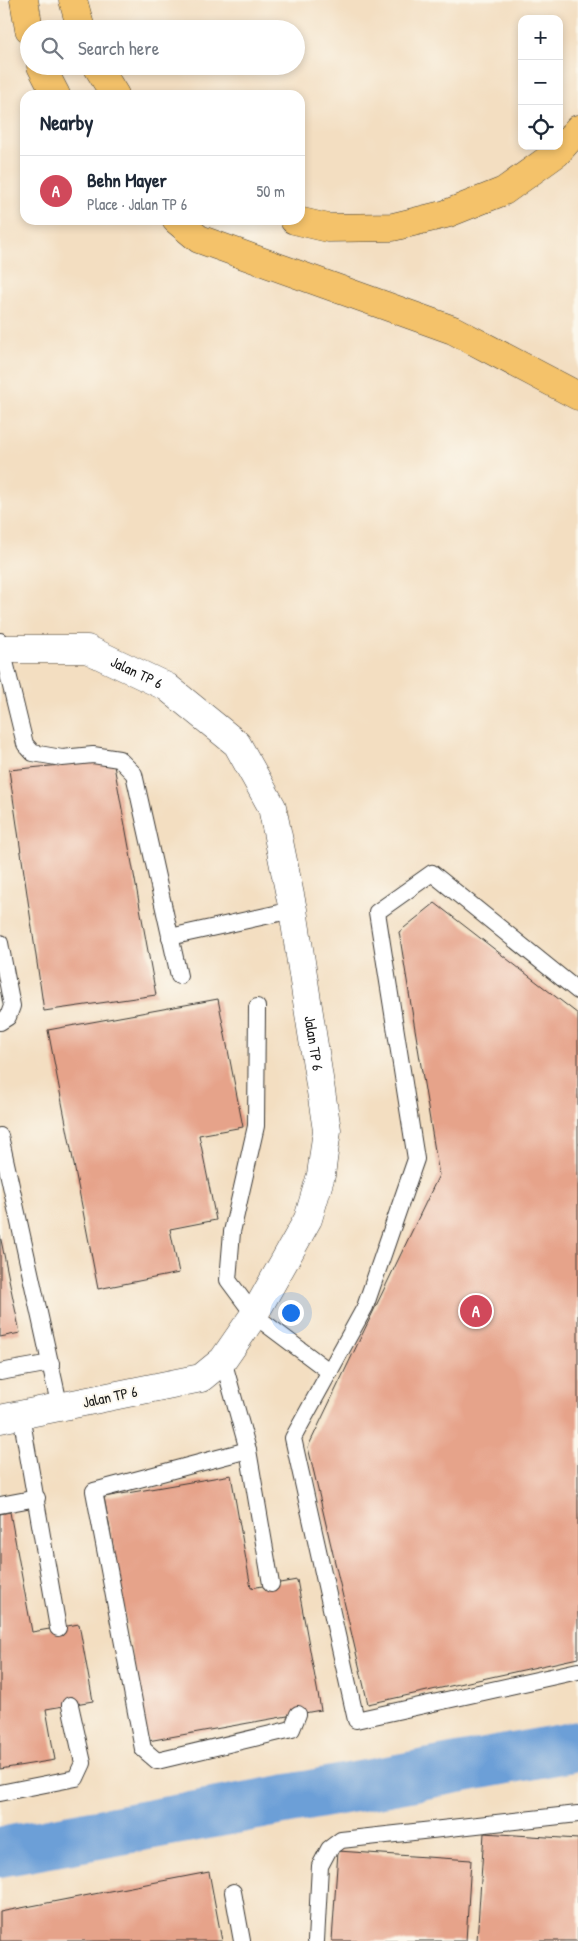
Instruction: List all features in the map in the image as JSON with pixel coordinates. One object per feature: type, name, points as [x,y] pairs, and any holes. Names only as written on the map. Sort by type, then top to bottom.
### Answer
[{"type":"highway","points":[[24,0],[27,20]]},
{"type":"highway","points":[[73,0],[79,20]]},
{"type":"highway","points":[[46,75],[53,90]]},
{"type":"highway","points":[[104,75],[113,90]]},
{"type":"highway","points":[[305,223],[328,228],[393,227],[446,214],[504,191],[557,153],[578,129]]},
{"type":"highway","points":[[182,225],[199,239],[453,330],[578,396]]},
{"type":"street","name":"Jalan TP 6","points":[[1,646],[87,649],[167,687],[237,744],[272,807],[293,910],[327,1130],[321,1175],[308,1219],[254,1315],[223,1360],[201,1378],[10,1417]]},
{"type":"lane","points":[[1,646],[25,744],[33,753],[62,758],[93,755],[119,759],[134,774],[179,976]]},
{"type":"lane","points":[[578,991],[432,873],[378,912],[416,1159],[365,1306],[293,1438],[356,1720],[578,1671]]},
{"type":"lane","points":[[170,937],[293,910]]},
{"type":"lane","points":[[0,943],[12,1006],[8,1017],[0,1022]]},
{"type":"lane","points":[[256,1007],[256,1126],[232,1232],[228,1280],[254,1315],[330,1372]]},
{"type":"lane","points":[[0,1136],[60,1408]]},
{"type":"lane","points":[[223,1360],[248,1450],[271,1584]]},
{"type":"lane","points":[[0,1372],[51,1363]]},
{"type":"lane","points":[[10,1417],[37,1498],[58,1628]]},
{"type":"lane","points":[[248,1450],[94,1491],[143,1749],[157,1761],[292,1729],[298,1714]]},
{"type":"lane","points":[[0,1505],[37,1498]]},
{"type":"lane","points":[[0,1793],[76,1778],[83,1763],[70,1705]]},
{"type":"lane","points":[[316,1941],[320,1866],[328,1849],[341,1840],[578,1814]]},
{"type":"lane","points":[[233,1892],[242,1941]]},
{"type":"building","points":[[113,760],[156,995],[44,1011],[9,770]]},
{"type":"building","points":[[435,903],[578,1014],[578,1658],[368,1704],[308,1447],[439,1175],[399,932]]},
{"type":"building","points":[[218,999],[243,1127],[199,1135],[216,1220],[170,1229],[179,1273],[98,1289],[48,1030]]},
{"type":"building","points":[[0,1235],[20,1333],[0,1337]]},
{"type":"building","points":[[231,1475],[251,1588],[297,1580],[321,1710],[148,1741],[104,1497]]},
{"type":"building","points":[[10,1512],[32,1632],[79,1624],[93,1701],[46,1709],[55,1760],[0,1769],[0,1514]]},
{"type":"building","points":[[484,1833],[578,1839],[578,1941],[477,1941]]},
{"type":"building","points":[[338,1851],[471,1860],[466,1941],[332,1941]]},
{"type":"building","points":[[209,1872],[222,1941],[0,1941],[0,1912]]},
{"type":"waterway","points":[[0,1852],[578,1746]]},
{"type":"place","name":"Behn Mayer","points":[[476,1311]]}]
